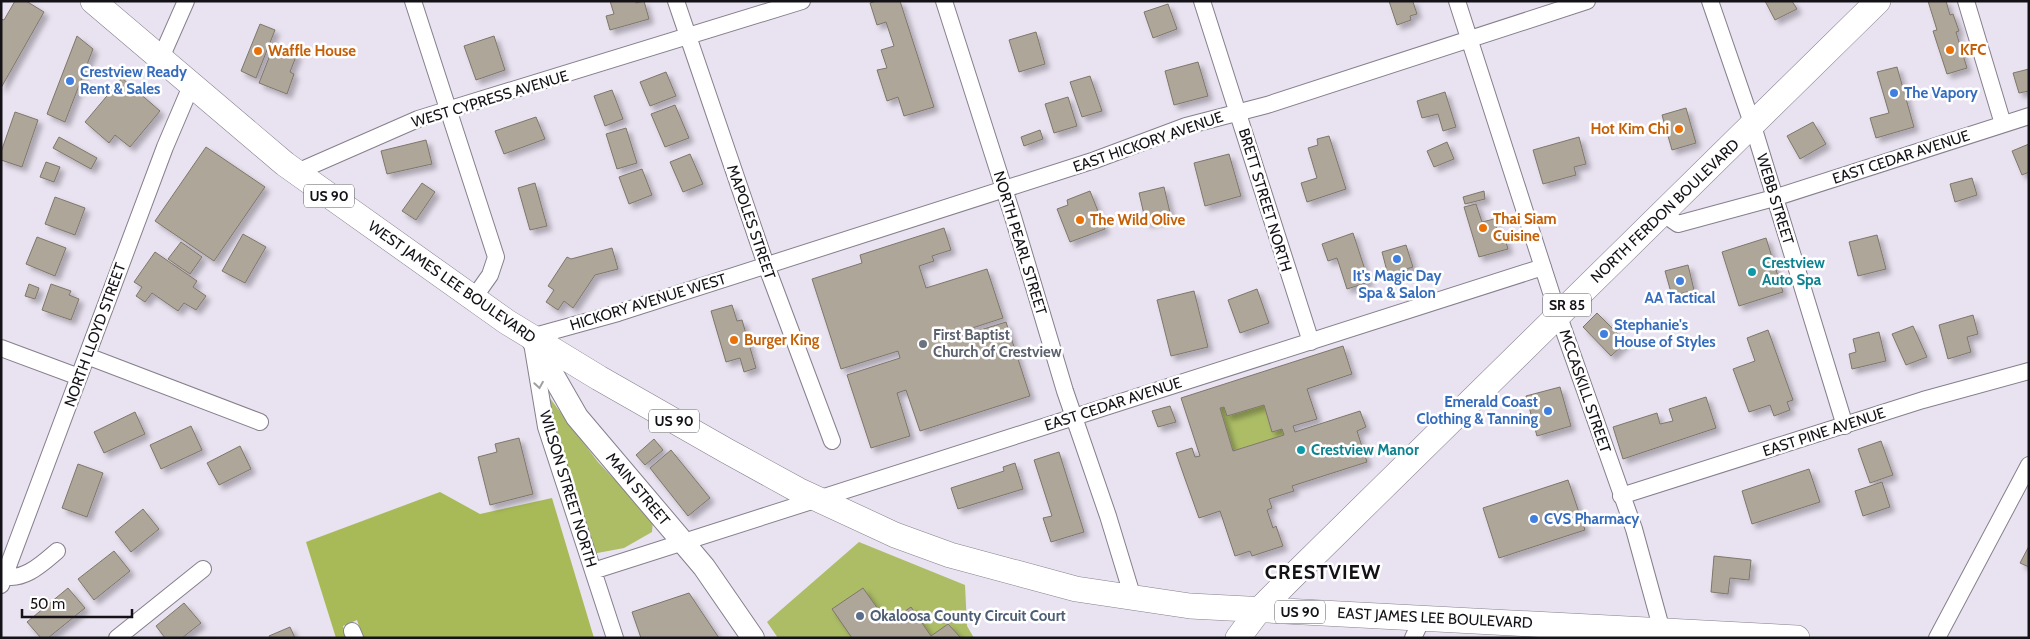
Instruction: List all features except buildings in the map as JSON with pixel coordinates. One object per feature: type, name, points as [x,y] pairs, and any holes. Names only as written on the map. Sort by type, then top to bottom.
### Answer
[{"type":"main road","name":"WEST JAMES LEE BOULEVARD","points":[[93,1],[190,86],[297,172],[473,299],[530,337],[727,451],[819,500]]},
{"type":"main road","name":"NORTH FERDON BOULEVARD","points":[[1259,610],[1878,1]]},
{"type":"main road","name":"EAST JAMES LEE BOULEVARD","points":[[819,500],[896,535],[950,555],[1076,589],[1133,598],[1190,606],[1259,610],[1418,628],[1797,638]]},
{"type":"main road","name":"SR 85","points":[[1238,638],[1259,610]]},
{"type":"street","points":[[160,60],[186,1]]},
{"type":"street","points":[[413,1],[496,257],[490,275],[473,299]]},
{"type":"street","name":"MAPOLES STREET","points":[[676,1],[766,265],[832,441]]},
{"type":"street","name":"WEST CYPRESS AVENUE","points":[[297,172],[418,119],[688,38],[802,1]]},
{"type":"street","name":"NORTH PEARL STREET","points":[[944,1],[1073,417],[1108,516],[1133,598]]},
{"type":"street","name":"BRETT STREET NORTH","points":[[1202,1],[1311,342]]},
{"type":"street","name":"MCCASKILL STREET","points":[[1457,1],[1558,314],[1634,529],[1663,634]]},
{"type":"street","name":"EAST HICKORY AVENUE","points":[[766,265],[1095,160],[1186,126],[1237,111],[1267,105],[1587,1]]},
{"type":"street","name":"WEBB STREET","points":[[1710,1],[1753,126],[1845,426]]},
{"type":"street","points":[[1966,1],[2003,124]]},
{"type":"street","name":"NORTH LLOYD STREET","points":[[2,579],[75,375],[87,356],[165,147],[190,86]]},
{"type":"street","name":"EAST CEDAR AVENUE","points":[[1662,213],[1678,224],[1774,198],[2029,116]]},
{"type":"street","name":"HICKORY AVENUE WEST","points":[[530,337],[618,312],[766,265]]},
{"type":"street","name":"EAST CEDAR AVENUE","points":[[593,571],[1543,267]]},
{"type":"street","name":"MAIN STREET","points":[[530,337],[577,417],[704,567],[753,638]]},
{"type":"street","name":"WILSON STREET NORTH","points":[[530,337],[546,427],[615,638]]},
{"type":"street","points":[[1,348],[75,375]]},
{"type":"street","points":[[87,356],[260,422]]},
{"type":"street","name":"EAST PINE AVENUE","points":[[1621,496],[1923,400],[2029,371]]},
{"type":"street","points":[[1937,638],[2029,465]]},
{"type":"street","points":[[2,579],[23,575],[57,551]]},
{"type":"street","points":[[117,638],[203,569]]},
{"type":"green space","points":[[549,397],[598,462],[653,520],[652,532],[624,548],[592,554],[556,459]]},
{"type":"green space","points":[[1264,405],[1272,432],[1282,429],[1284,435],[1233,451],[1220,408],[1224,407],[1228,416]]},
{"type":"green space","points":[[440,492],[480,514],[552,498],[594,638],[363,638],[357,620],[343,626],[346,638],[336,638],[306,542]]},
{"type":"green space","points":[[859,542],[965,585],[967,626],[974,638],[778,638],[767,622]]},
{"type":"place","name":"KFC","points":[[1950,50]]},
{"type":"place","name":"Waffle House","points":[[258,51]]},
{"type":"place","name":"Crestview Ready Rent & Sales","points":[[70,81]]},
{"type":"place","name":"The Vapory","points":[[1894,93]]},
{"type":"place","name":"Hot Kim Chi","points":[[1679,129]]},
{"type":"place","name":"The Wild Olive","points":[[1080,220]]},
{"type":"place","name":"Thai Siam Cuisine","points":[[1483,228]]},
{"type":"place","name":"It's Magic Day Spa & Salon","points":[[1397,259]]},
{"type":"place","name":"Crestview Auto Spa","points":[[1752,272]]},
{"type":"place","name":"AA Tactical","points":[[1680,281]]},
{"type":"place","name":"Stephanie's House of Styles","points":[[1604,334]]},
{"type":"place","name":"Burger King","points":[[734,340]]},
{"type":"place","name":"First Baptist Church of Crestview","points":[[923,344]]},
{"type":"place","name":"Emerald Coast Clothing & Tanning","points":[[1548,411]]},
{"type":"place","name":"Crestview Manor","points":[[1301,450]]},
{"type":"place","name":"CVS Pharmacy","points":[[1534,519]]},
{"type":"place","name":"Okaloosa County Circuit Court","points":[[860,616]]},
{"type":"district","name":"CRESTVIEW","points":[[1323,572]]}]
